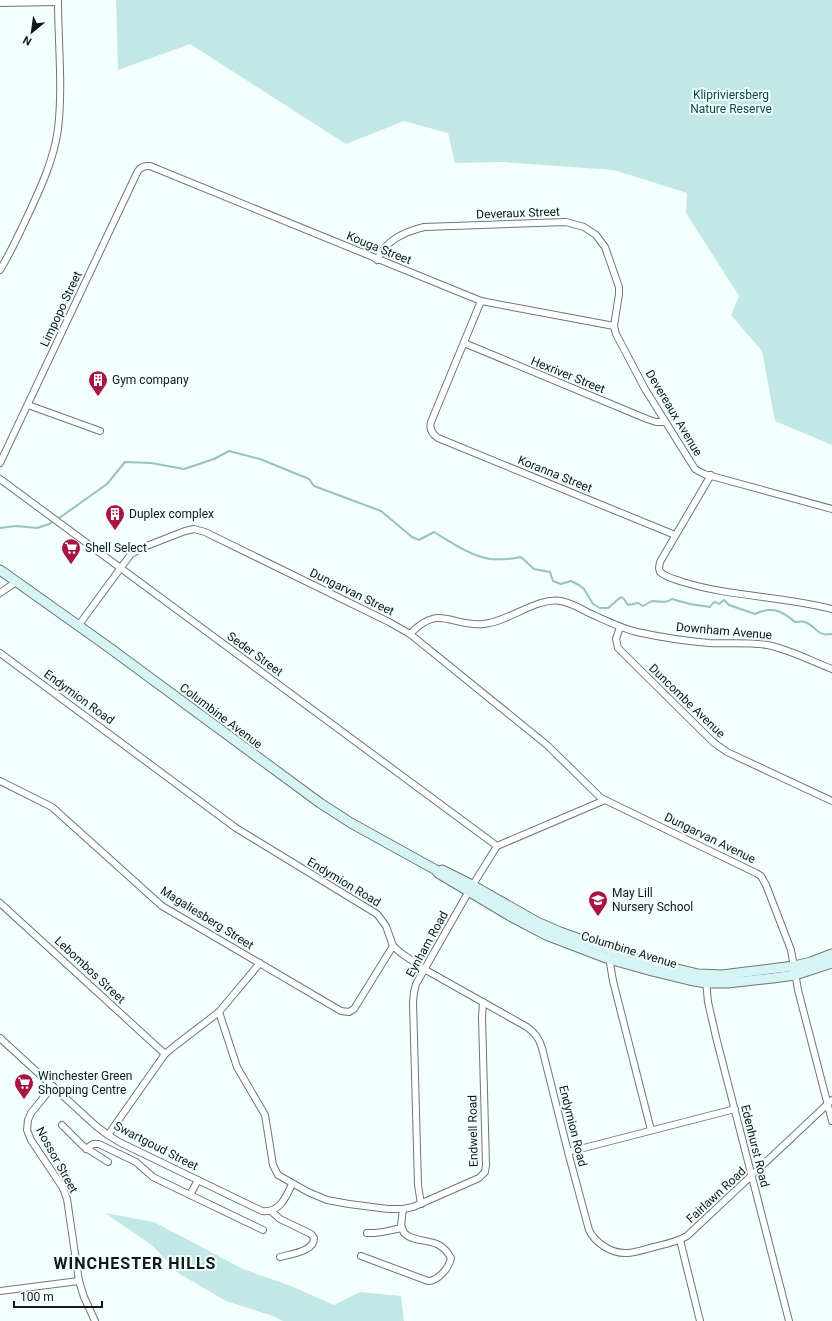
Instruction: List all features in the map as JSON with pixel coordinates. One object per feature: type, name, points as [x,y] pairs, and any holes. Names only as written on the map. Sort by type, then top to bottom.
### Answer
[{"type":"main road","name":"Columbine Avenue","points":[[0,570],[320,804],[436,870],[440,869],[535,925],[610,955],[646,961],[706,979],[722,975],[795,970],[832,963]]},
{"type":"main road","name":"Columbine Avenue","points":[[795,970],[832,954]]},
{"type":"street","points":[[0,3],[58,1],[59,96],[59,117],[55,145],[41,187],[0,270]]},
{"type":"street","name":"Kouga Street","points":[[143,166],[150,166],[481,301],[614,326]]},
{"type":"street","name":"Limpopo Street","points":[[0,463],[135,178],[143,166]]},
{"type":"street","name":"Deveraux Street","points":[[378,260],[381,252],[389,242],[410,231],[424,227],[566,222],[584,227],[602,242],[616,277],[619,294],[614,326]]},
{"type":"street","points":[[464,344],[481,301]]},
{"type":"street","name":"Devereaux Avenue","points":[[614,326],[616,334],[629,359],[665,422],[695,469],[711,475],[832,509]]},
{"type":"street","name":"Hexriver Street","points":[[464,344],[647,419],[656,422],[665,422]]},
{"type":"street","name":"Koranna Street","points":[[464,344],[438,405],[430,428],[433,434],[438,438],[675,535]]},
{"type":"street","points":[[28,405],[100,432]]},
{"type":"street","points":[[711,475],[659,564],[659,571],[663,575],[671,578],[709,589],[797,602],[832,609]]},
{"type":"street","name":"Seder Street","points":[[0,479],[497,846]]},
{"type":"street","name":"Dungarvan Street","points":[[78,626],[131,554],[144,546],[185,531],[197,530],[389,622],[410,634],[546,745],[605,800]]},
{"type":"street","points":[[0,593],[16,582]]},
{"type":"street","name":"Downham Avenue","points":[[410,634],[429,619],[442,618],[483,624],[498,620],[532,606],[554,601],[568,603],[620,628],[708,643],[767,645],[788,651],[832,669]]},
{"type":"street","name":"Duncombe Avenue","points":[[620,628],[616,639],[618,648],[712,742],[734,755],[832,802]]},
{"type":"street","name":"Endymion Road","points":[[0,653],[247,835],[377,914],[386,926],[393,946],[401,953],[424,969],[483,1002],[535,1034],[539,1038],[587,1225],[594,1238]]},
{"type":"street","name":"Magaliesberg Street","points":[[0,782],[52,807],[162,906],[341,1011],[349,1012],[354,1009],[393,946]]},
{"type":"street","points":[[497,846],[605,800]]},
{"type":"street","name":"Dungarvan Avenue","points":[[605,800],[759,874],[766,886],[788,943],[830,1102],[832,1122]]},
{"type":"street","name":"Eynham Road","points":[[421,1204],[418,1185],[413,1002],[414,988],[470,888],[497,846]]},
{"type":"street","name":"Lebombos Street","points":[[0,903],[165,1054]]},
{"type":"street","points":[[610,955],[613,981],[651,1130]]},
{"type":"street","points":[[108,1135],[165,1054],[219,1012],[260,963]]},
{"type":"street","name":"Edenhurst Road","points":[[706,979],[708,1002],[713,1025],[789,1321]]},
{"type":"street","name":"Endwell Road","points":[[219,1012],[240,1074],[265,1114],[274,1169],[278,1175],[292,1184],[317,1196],[337,1203],[388,1209],[403,1209],[421,1204],[479,1178],[485,1172],[483,1002]]},
{"type":"street","name":"Swartgoud Street","points":[[0,1038],[96,1126],[108,1135],[255,1209],[271,1211]]},
{"type":"street","name":"Nossor Street","points":[[53,1086],[30,1116],[27,1130],[31,1140],[63,1188],[67,1198],[79,1282],[95,1321]]},
{"type":"street","name":"Fairlawn Road","points":[[594,1238],[610,1249],[626,1254],[680,1240],[691,1233],[830,1102]]},
{"type":"street","points":[[568,1152],[735,1109]]},
{"type":"street","points":[[62,1125],[86,1149],[108,1162]]},
{"type":"street","points":[[86,1149],[93,1144],[99,1144],[136,1162],[153,1177],[263,1230]]},
{"type":"street","points":[[190,1195],[198,1180]]},
{"type":"street","points":[[280,1257],[310,1247],[314,1242],[314,1238],[311,1234],[280,1219],[271,1211],[281,1204],[292,1184]]},
{"type":"street","points":[[361,1256],[428,1281],[434,1280],[449,1264],[451,1258],[448,1253],[437,1244],[404,1233],[402,1228],[403,1209]]},
{"type":"street","points":[[367,1233],[381,1234],[402,1228]]},
{"type":"street","points":[[680,1240],[700,1321]]},
{"type":"street","points":[[0,1291],[79,1282]]},
{"type":"green space","name":"Klipriviersberg Nature Reserve","points":[[116,0],[832,0],[832,445],[775,421],[762,351],[731,315],[739,296],[686,213],[687,193],[614,170],[502,162],[455,163],[448,133],[404,121],[346,144],[190,44],[118,70]]},
{"type":"green space","points":[[105,1213],[154,1222],[243,1269],[291,1286],[334,1305],[360,1292],[401,1296],[404,1321],[283,1321],[273,1316],[226,1301],[178,1273],[153,1246]]},
{"type":"waterway","points":[[0,528],[16,526],[37,528],[49,524],[107,484],[125,462],[151,463],[184,469],[214,459],[229,451],[260,459],[309,479],[314,486],[381,511],[412,537],[419,540],[434,532],[475,555],[490,559],[510,559],[521,557],[534,569],[550,572],[553,581],[561,584],[571,581],[579,585],[584,589],[593,604],[600,608],[608,608],[621,597],[628,605],[638,603],[643,606],[652,601],[665,602],[672,599],[710,607],[713,603],[716,602],[719,604],[724,600],[729,605],[755,614],[766,610],[776,610],[795,622],[804,622],[809,624],[820,633],[827,635],[832,634]]},
{"type":"place","name":"Gym company","points":[[98,397]]},
{"type":"place","name":"Duplex complex","points":[[115,531]]},
{"type":"place","name":"Shell Select","points":[[71,565]]},
{"type":"place","name":"May Lill Nursery School","points":[[598,917]]},
{"type":"place","name":"Winchester Green Shopping Centre","points":[[24,1100]]},
{"type":"district","name":"WINCHESTER HILLS","points":[[135,1263]]}]
